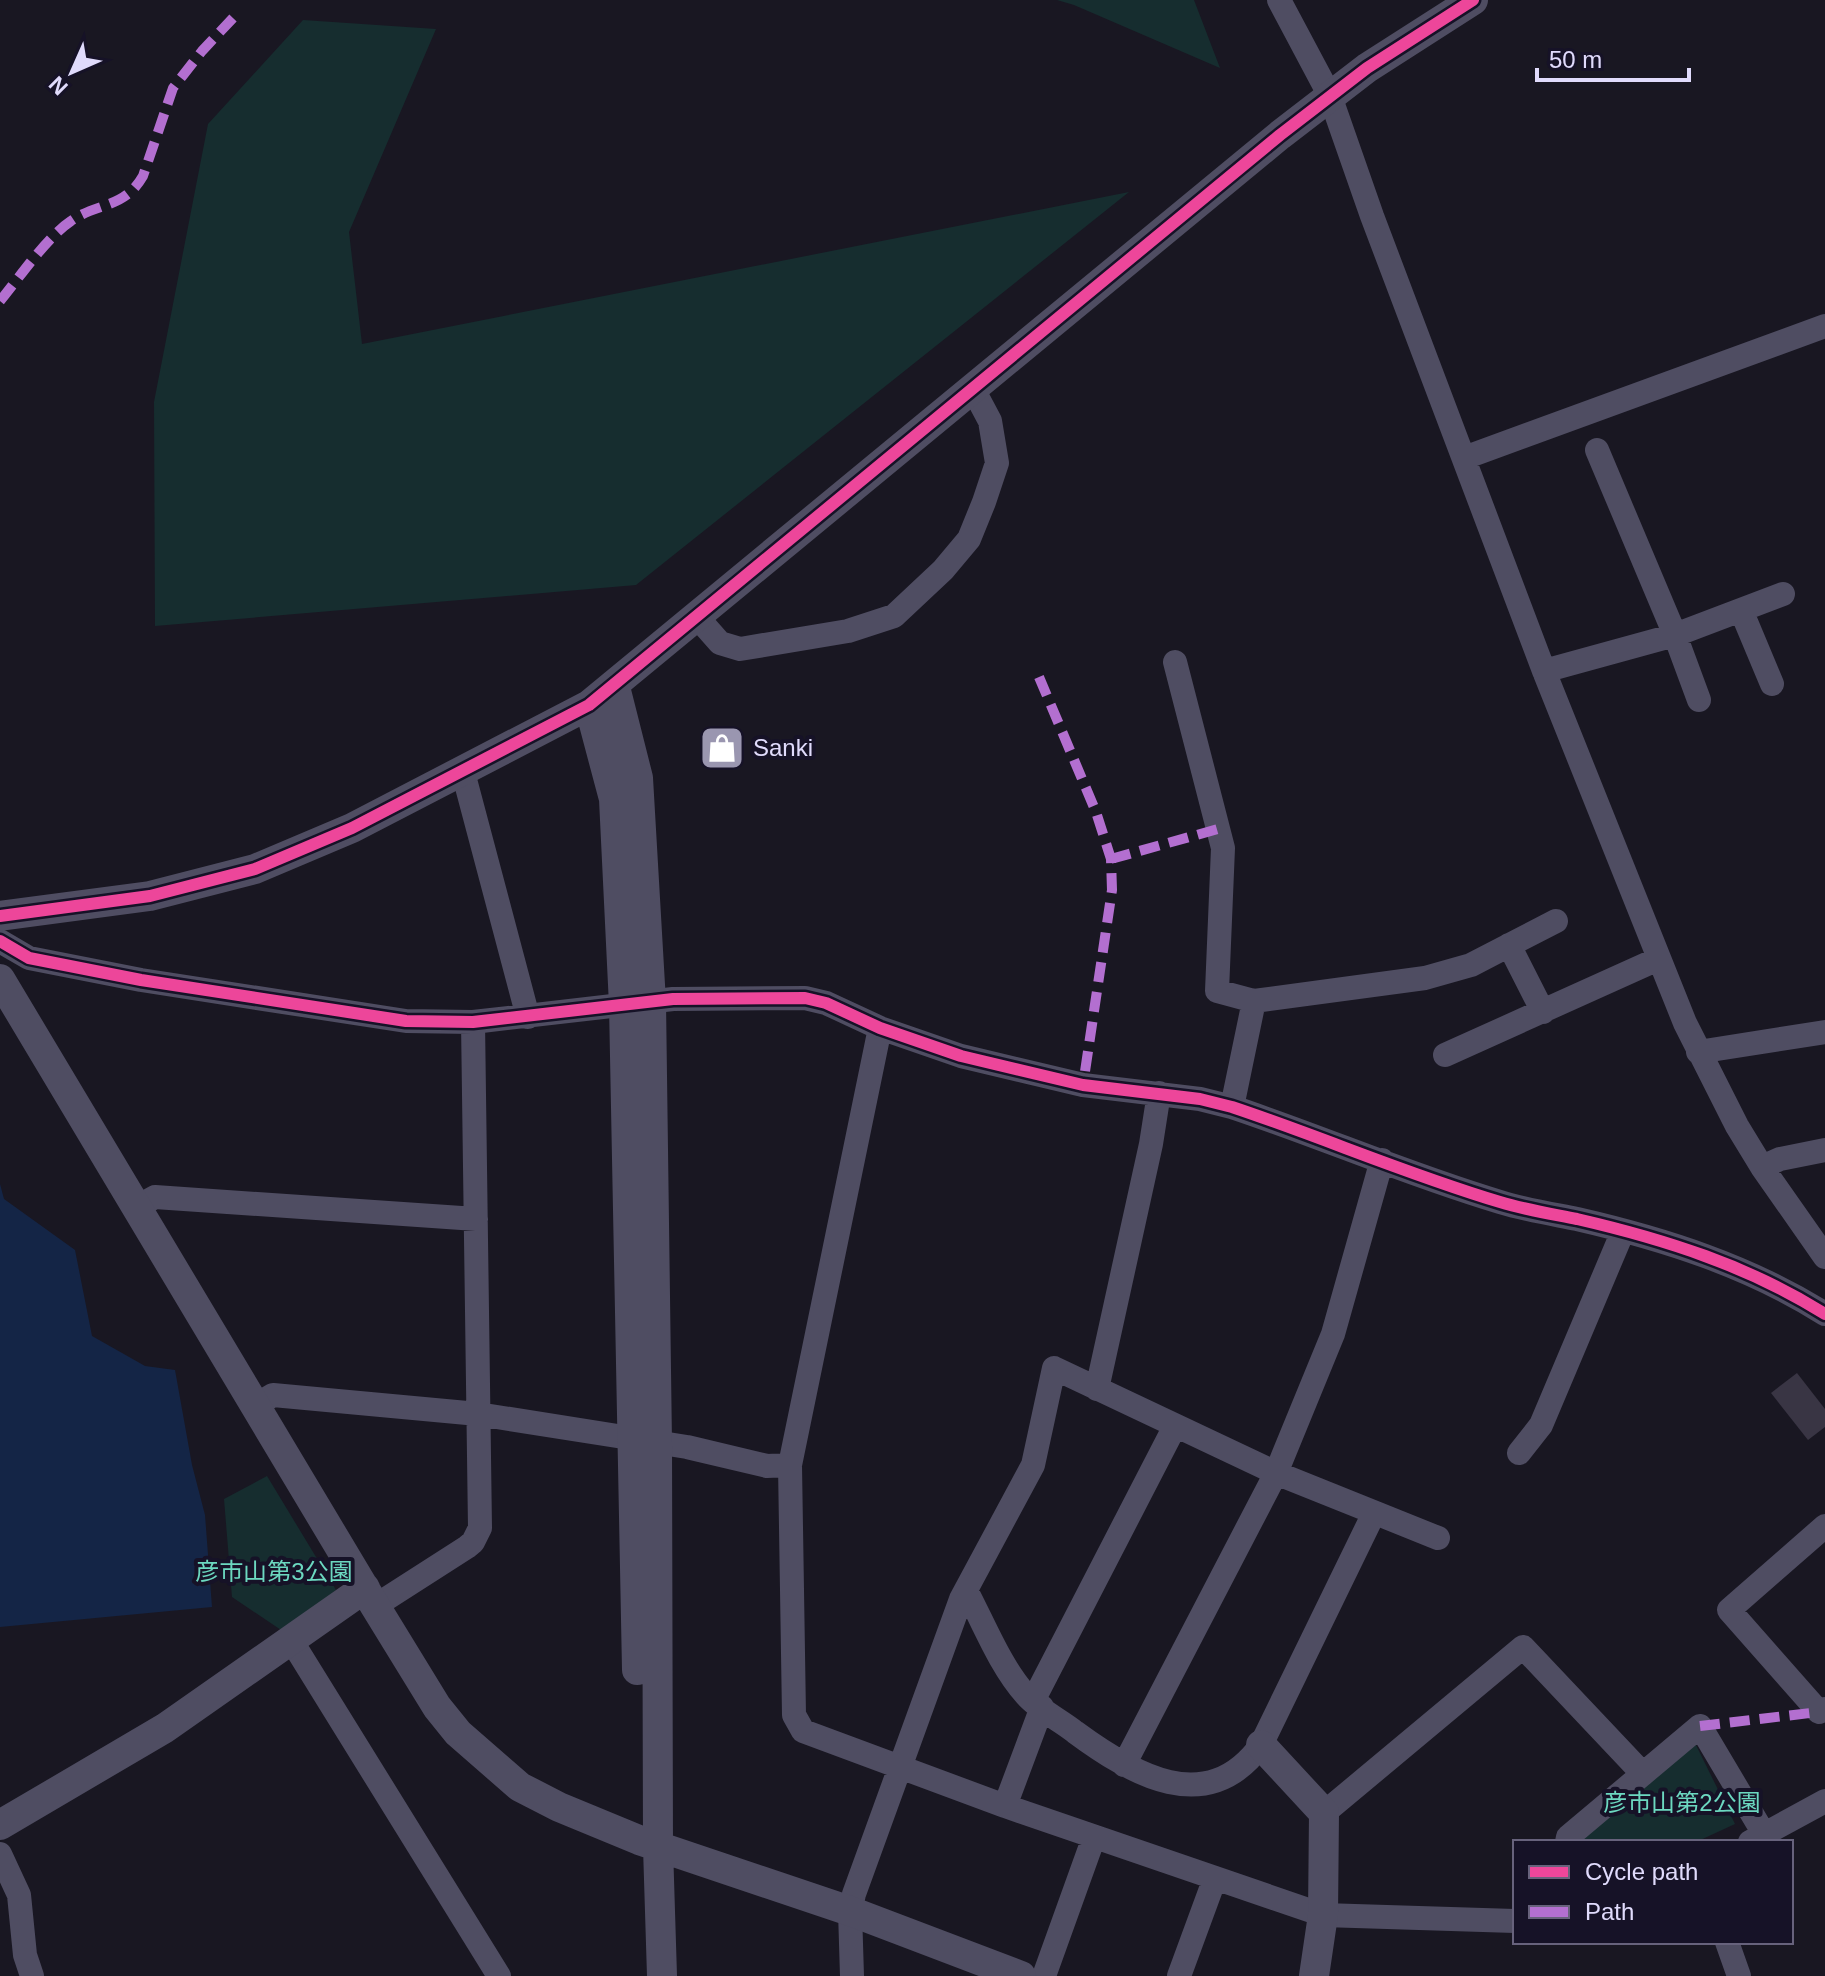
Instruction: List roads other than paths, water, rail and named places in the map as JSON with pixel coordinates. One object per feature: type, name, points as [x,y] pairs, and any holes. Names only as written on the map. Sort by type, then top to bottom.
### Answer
[{"type":"street","points":[[1279,0],[1330,96],[1372,216],[1544,671],[1698,1052],[1718,1093],[1762,1167],[1825,1257]]},
{"type":"street","points":[[0,916],[150,896],[255,869],[352,828],[589,705],[615,687],[1330,96],[1401,45],[1473,0]]},
{"type":"street","points":[[1464,458],[1825,326]]},
{"type":"street","points":[[697,617],[720,643],[740,649],[848,631],[894,616],[943,570],[969,539],[984,502],[997,463],[990,421],[973,389]]},
{"type":"street","points":[[1597,450],[1699,700]]},
{"type":"street","points":[[1544,671],[1675,635],[1783,594]]},
{"type":"street","points":[[1741,610],[1772,684]]},
{"type":"street","points":[[1175,662],[1223,848],[1217,991],[1254,1001],[1425,978],[1471,965],[1556,921]]},
{"type":"street","points":[[615,687],[638,778],[649,1844],[641,1976]]},
{"type":"street","points":[[589,705],[614,799],[638,1003]]},
{"type":"street","points":[[463,772],[528,1017]]},
{"type":"street","points":[[0,941],[29,958],[141,980],[406,1021],[473,1022],[689,999],[805,998],[826,1003],[880,1028],[961,1056],[1083,1085],[1159,1093],[1232,1107],[1504,1203],[1623,1231],[1731,1265],[1790,1292],[1825,1314]]},
{"type":"street","points":[[1509,945],[1543,1012]]},
{"type":"street","points":[[1445,1055],[1658,959]]},
{"type":"street","points":[[0,979],[370,1597],[437,1707],[458,1733],[520,1787],[559,1807],[649,1844],[850,1911],[1021,1976]]},
{"type":"street","points":[[1232,1107],[1254,1001]]},
{"type":"street","points":[[0,1825],[165,1728],[291,1640],[467,1547],[478,1535],[473,1022]]},
{"type":"street","points":[[880,1028],[790,1465],[796,1722],[803,1731],[898,1767],[1323,1915],[1513,1921]]},
{"type":"street","points":[[1698,1052],[1825,1032]]},
{"type":"street","points":[[1097,1389],[1151,1144],[1159,1093]]},
{"type":"street","points":[[1762,1167],[1780,1159],[1825,1150]]},
{"type":"street","points":[[1124,1765],[1276,1473],[1333,1334],[1382,1160]]},
{"type":"street","points":[[135,1208],[155,1197],[476,1219]]},
{"type":"street","points":[[1519,1453],[1541,1425],[1623,1231]]},
{"type":"street","points":[[852,1976],[850,1911],[898,1767],[966,1590],[1033,1465],[1054,1368],[1276,1473],[1438,1538]]},
{"type":"street","points":[[254,1406],[273,1395],[478,1414],[687,1447],[767,1466],[790,1465]]},
{"type":"street","points":[[1005,1806],[1037,1704],[1175,1426]]},
{"type":"street","points":[[966,1590],[1012,1676],[1037,1704],[1135,1772],[1185,1785],[1220,1781],[1249,1761],[1261,1745],[1374,1513]]},
{"type":"street","points":[[1825,1526],[1729,1610],[1819,1712],[1825,1709]]},
{"type":"street","points":[[291,1640],[499,1976]]},
{"type":"street","points":[[1324,1813],[1523,1647],[1643,1774]]},
{"type":"street","points":[[1567,1840],[1700,1726],[1757,1838],[1825,1801]]},
{"type":"street","points":[[1261,1745],[1324,1813],[1323,1915],[1314,1976]]},
{"type":"street","points":[[1044,1976],[1094,1837]]},
{"type":"street","points":[[649,1844],[662,1976]]},
{"type":"street","points":[[0,1854],[19,1895],[25,1955],[32,1976]]},
{"type":"street","points":[[1179,1976],[1215,1878]]},
{"type":"street","points":[[1728,1944],[1739,1976]]},
{"type":"water","points":[[0,1184],[4,1199],[75,1250],[92,1336],[145,1366],[175,1370],[192,1465],[205,1515],[212,1607],[0,1627]]},
{"type":"place","name":"Sanki","points":[[722,748]]},
{"type":"park label","name":"彦市山第3公園","points":[[274,1572]]},
{"type":"park label","name":"彦市山第2公園","points":[[1682,1803]]}]
